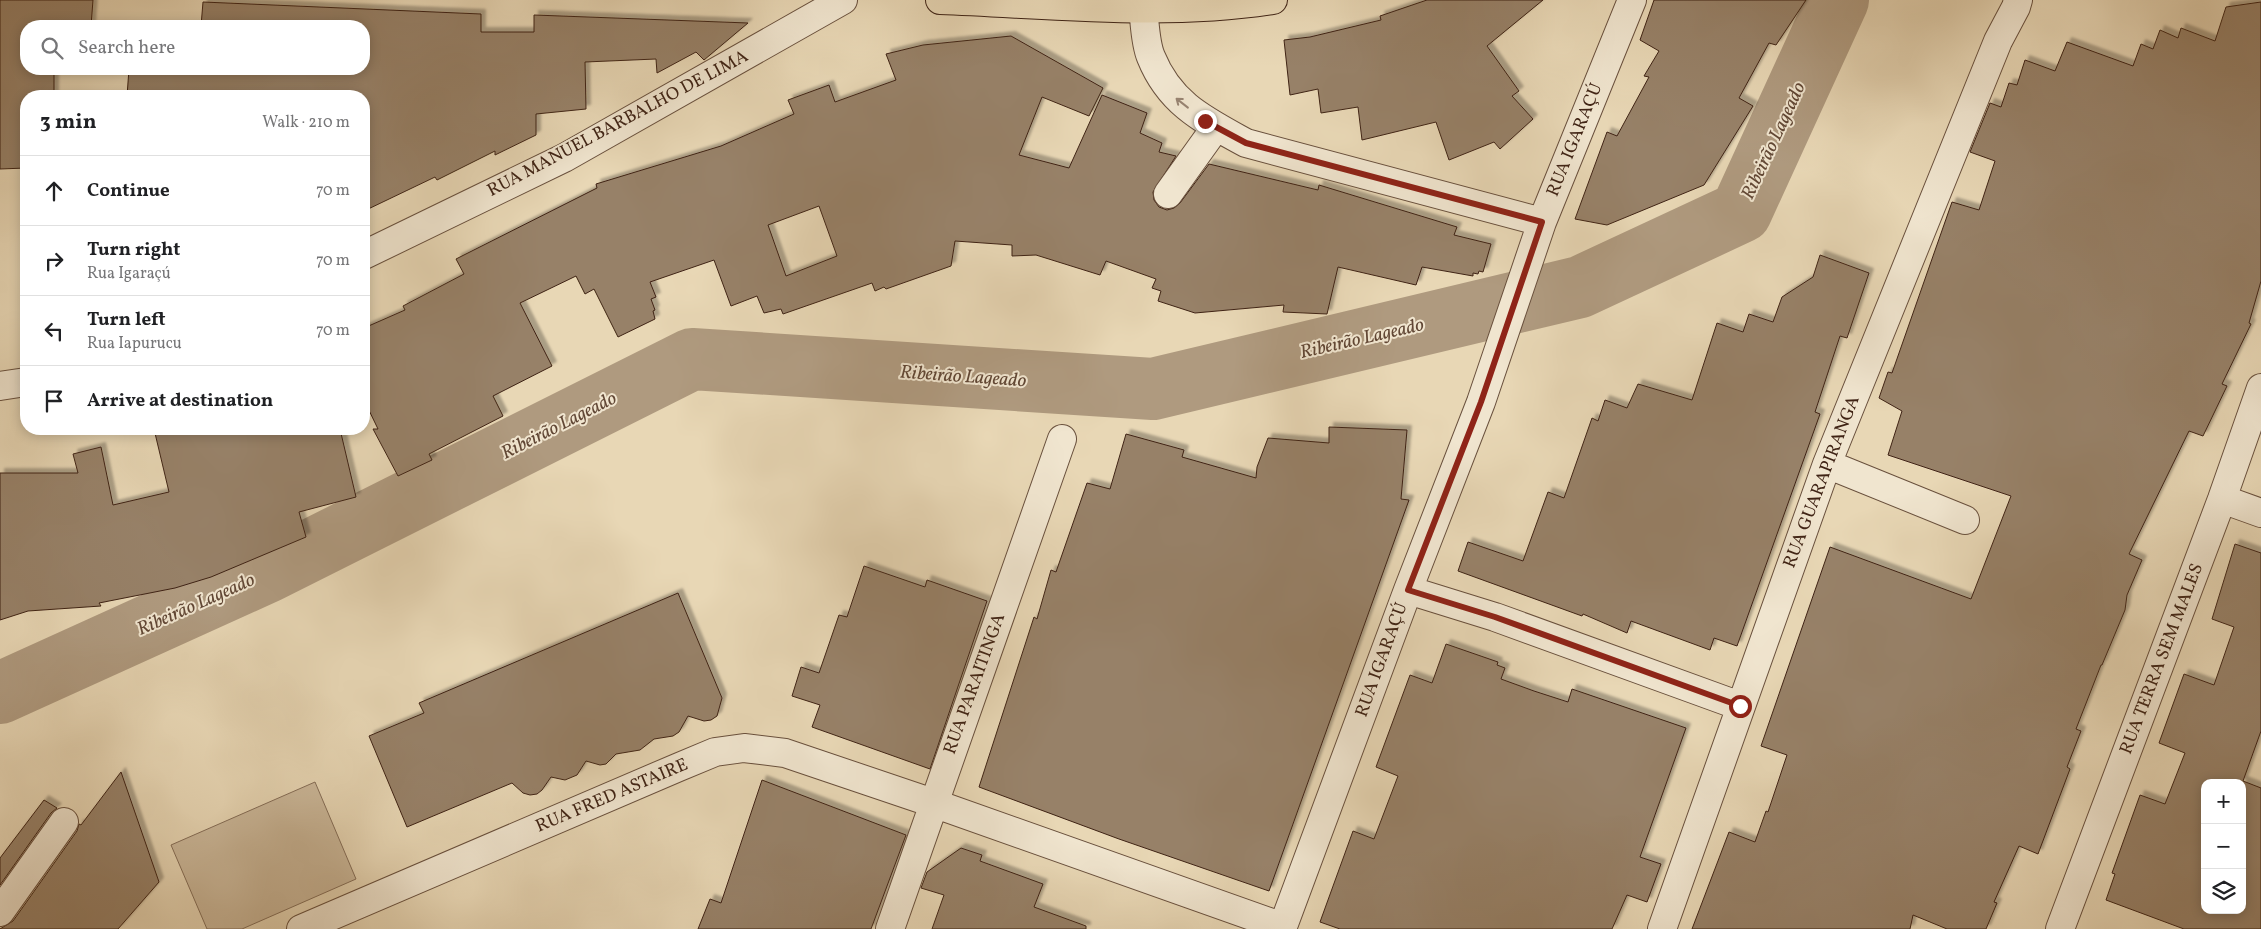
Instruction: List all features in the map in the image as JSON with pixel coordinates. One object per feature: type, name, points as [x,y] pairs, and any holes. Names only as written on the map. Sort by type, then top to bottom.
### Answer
[{"type":"main road","points":[[940,0],[1143,8],[1230,7],[1273,0]]},
{"type":"street","name":"RUA MANUEL BARBALHO DE LIMA","points":[[370,252],[564,158],[843,0]]},
{"type":"street","name":"RUA IGARAÇÚ","points":[[1282,928],[1493,365],[1539,228],[1632,0]]},
{"type":"street","name":"RUA GUARAPIRANGA","points":[[1662,929],[1827,464],[1998,41],[2017,3]]},
{"type":"street","points":[[1143,8],[1151,57],[1176,99],[1205,121],[1246,143],[1539,228]]},
{"type":"street","points":[[1168,194],[1216,127]]},
{"type":"street","points":[[0,386],[20,383]]},
{"type":"street","name":"RUA TERRA SEM MALES","points":[[2060,929],[2222,499],[2261,388]]},
{"type":"street","name":"RUA PARAITINGA","points":[[890,929],[1062,439]]},
{"type":"street","points":[[1827,464],[1966,520]]},
{"type":"street","points":[[2222,499],[2261,513]]},
{"type":"street","points":[[1408,590],[1495,617],[1740,706]]},
{"type":"street","name":"RUA FRED ASTAIRE","points":[[301,929],[715,752],[744,748],[784,754],[933,803],[1282,928]]},
{"type":"street","points":[[0,912],[64,822]]},
{"type":"shaded area","points":[[315,782],[356,879],[242,929],[207,929],[171,845]]},
{"type":"building","points":[[0,0],[93,0],[91,20],[20,20],[20,75],[54,75],[54,90],[20,90],[20,168],[0,169]]},
{"type":"building","points":[[1427,0],[1543,0],[1487,46],[1519,91],[1512,96],[1533,119],[1500,149],[1494,142],[1449,160],[1436,122],[1362,140],[1358,107],[1321,113],[1318,89],[1290,95],[1284,40],[1310,37],[1381,20],[1380,16]]},
{"type":"building","points":[[1654,0],[1806,0],[1776,45],[1769,43],[1739,98],[1753,106],[1704,185],[1607,225],[1575,219],[1607,132],[1617,136],[1649,77],[1644,76],[1659,51],[1640,40]]},
{"type":"building","points":[[203,2],[481,14],[481,32],[534,32],[534,15],[748,23],[704,60],[696,52],[657,73],[656,59],[585,62],[586,109],[536,114],[536,135],[495,155],[495,151],[437,180],[435,177],[370,208],[370,90],[127,90],[129,75],[370,75],[370,20],[202,20]]},
{"type":"building","points":[[2261,2],[2261,281],[2249,323],[2251,324],[2222,384],[2227,386],[2203,436],[2189,431],[2129,554],[2142,560],[2127,595],[2125,610],[2076,729],[2081,731],[2067,767],[2070,769],[2038,854],[2019,846],[1994,902],[1997,903],[1986,929],[1947,929],[1913,915],[1910,929],[1692,929],[1729,832],[1755,842],[1766,811],[1768,812],[1787,755],[1761,746],[1830,547],[1971,599],[2011,496],[1888,455],[1902,411],[1879,398],[1888,372],[1892,373],[1952,202],[1979,210],[1995,161],[1970,152],[1990,103],[2001,107],[2009,83],[2017,85],[2025,60],[2055,71],[2067,42],[2133,66],[2141,44],[2153,49],[2160,30],[2178,38],[2181,28],[2215,41],[2226,7]]},
{"type":"building","points":[[1011,36],[1103,88],[1089,116],[1042,97],[1019,155],[1069,168],[1102,95],[1147,113],[1140,133],[1162,143],[1159,152],[1176,156],[1153,192],[1154,200],[1159,207],[1167,210],[1174,208],[1180,203],[1209,164],[1318,190],[1319,185],[1457,227],[1454,235],[1491,244],[1483,272],[1473,273],[1473,276],[1422,267],[1416,285],[1338,267],[1327,314],[1283,312],[1284,305],[1195,313],[1158,301],[1161,291],[1152,288],[1156,279],[1106,261],[1100,275],[1036,255],[1012,256],[1012,245],[955,241],[951,266],[886,289],[884,287],[875,291],[872,283],[783,314],[781,309],[764,313],[757,296],[731,306],[714,260],[650,282],[656,297],[651,299],[655,310],[653,311],[655,319],[618,337],[594,289],[585,294],[576,276],[520,303],[552,366],[493,396],[503,416],[429,454],[432,460],[398,476],[373,429],[378,429],[370,412],[370,325],[405,310],[403,306],[464,274],[456,259],[597,188],[596,184],[721,146],[794,114],[788,100],[829,85],[835,102],[896,80],[886,54],[923,45]],"holes":[[[819,206],[837,256],[786,276],[768,225]]]},
{"type":"building","points":[[1820,255],[1869,273],[1847,338],[1840,336],[1815,412],[1820,414],[1737,646],[1714,638],[1710,650],[1631,621],[1627,633],[1583,614],[1582,616],[1458,571],[1468,542],[1523,561],[1548,492],[1564,498],[1592,418],[1598,421],[1605,400],[1627,408],[1638,384],[1692,400],[1717,323],[1743,332],[1749,314],[1773,322],[1782,297],[1813,277]]},
{"type":"building","points":[[1329,427],[1407,430],[1401,499],[1409,500],[1269,891],[1119,839],[979,787],[1034,617],[1037,619],[1051,570],[1056,572],[1087,483],[1110,489],[1126,434],[1184,450],[1182,457],[1256,478],[1257,467],[1268,438],[1329,443]]},
{"type":"building","points":[[155,435],[341,435],[356,497],[299,512],[306,537],[211,577],[175,588],[99,603],[101,606],[28,611],[0,620],[0,473],[78,473],[73,454],[101,447],[113,505],[169,492]]},
{"type":"building","points":[[2235,544],[2261,553],[2261,731],[2244,779],[2201,779],[2201,914],[2246,914],[2246,782],[2261,788],[2261,929],[2184,929],[2106,900],[2115,874],[2112,873],[2140,795],[2165,804],[2185,753],[2159,743],[2184,674],[2214,685],[2234,627],[2212,619]]},
{"type":"building","points":[[864,566],[925,587],[927,580],[987,601],[930,769],[812,727],[820,705],[792,696],[801,667],[819,673],[839,615],[847,617]]},
{"type":"building","points":[[678,593],[722,698],[717,716],[711,720],[704,721],[688,716],[679,732],[673,736],[654,739],[640,750],[616,754],[606,764],[600,765],[586,761],[577,775],[565,780],[551,777],[537,794],[523,793],[512,783],[407,827],[369,736],[424,713],[419,703]]},
{"type":"building","points":[[1446,644],[1498,662],[1497,665],[1505,668],[1501,679],[1534,691],[1568,702],[1572,689],[1686,728],[1640,857],[1661,864],[1647,902],[1627,895],[1612,929],[1340,929],[1320,922],[1353,831],[1374,839],[1398,776],[1376,767],[1410,675],[1432,683]]},
{"type":"building","points":[[121,772],[159,882],[118,929],[0,929],[13,921],[77,831],[79,824],[81,825]]},
{"type":"building","points":[[762,780],[906,835],[871,929],[698,929],[710,899],[721,903]]},
{"type":"building","points":[[44,800],[57,808],[51,813],[0,885],[0,858]]},
{"type":"building","points":[[961,848],[982,855],[980,861],[1043,884],[1034,907],[1086,926],[1086,929],[932,929],[944,895],[921,888],[927,872]]},
{"type":"waterway","name":"Ribeirão Lageado","points":[[0,693],[267,572],[692,359],[1153,389],[1580,287],[1741,212],[1838,0]]},
{"type":"route","points":[[1205,121],[1246,143],[1542,222],[1481,402],[1408,590],[1495,617],[1740,706]]}]
